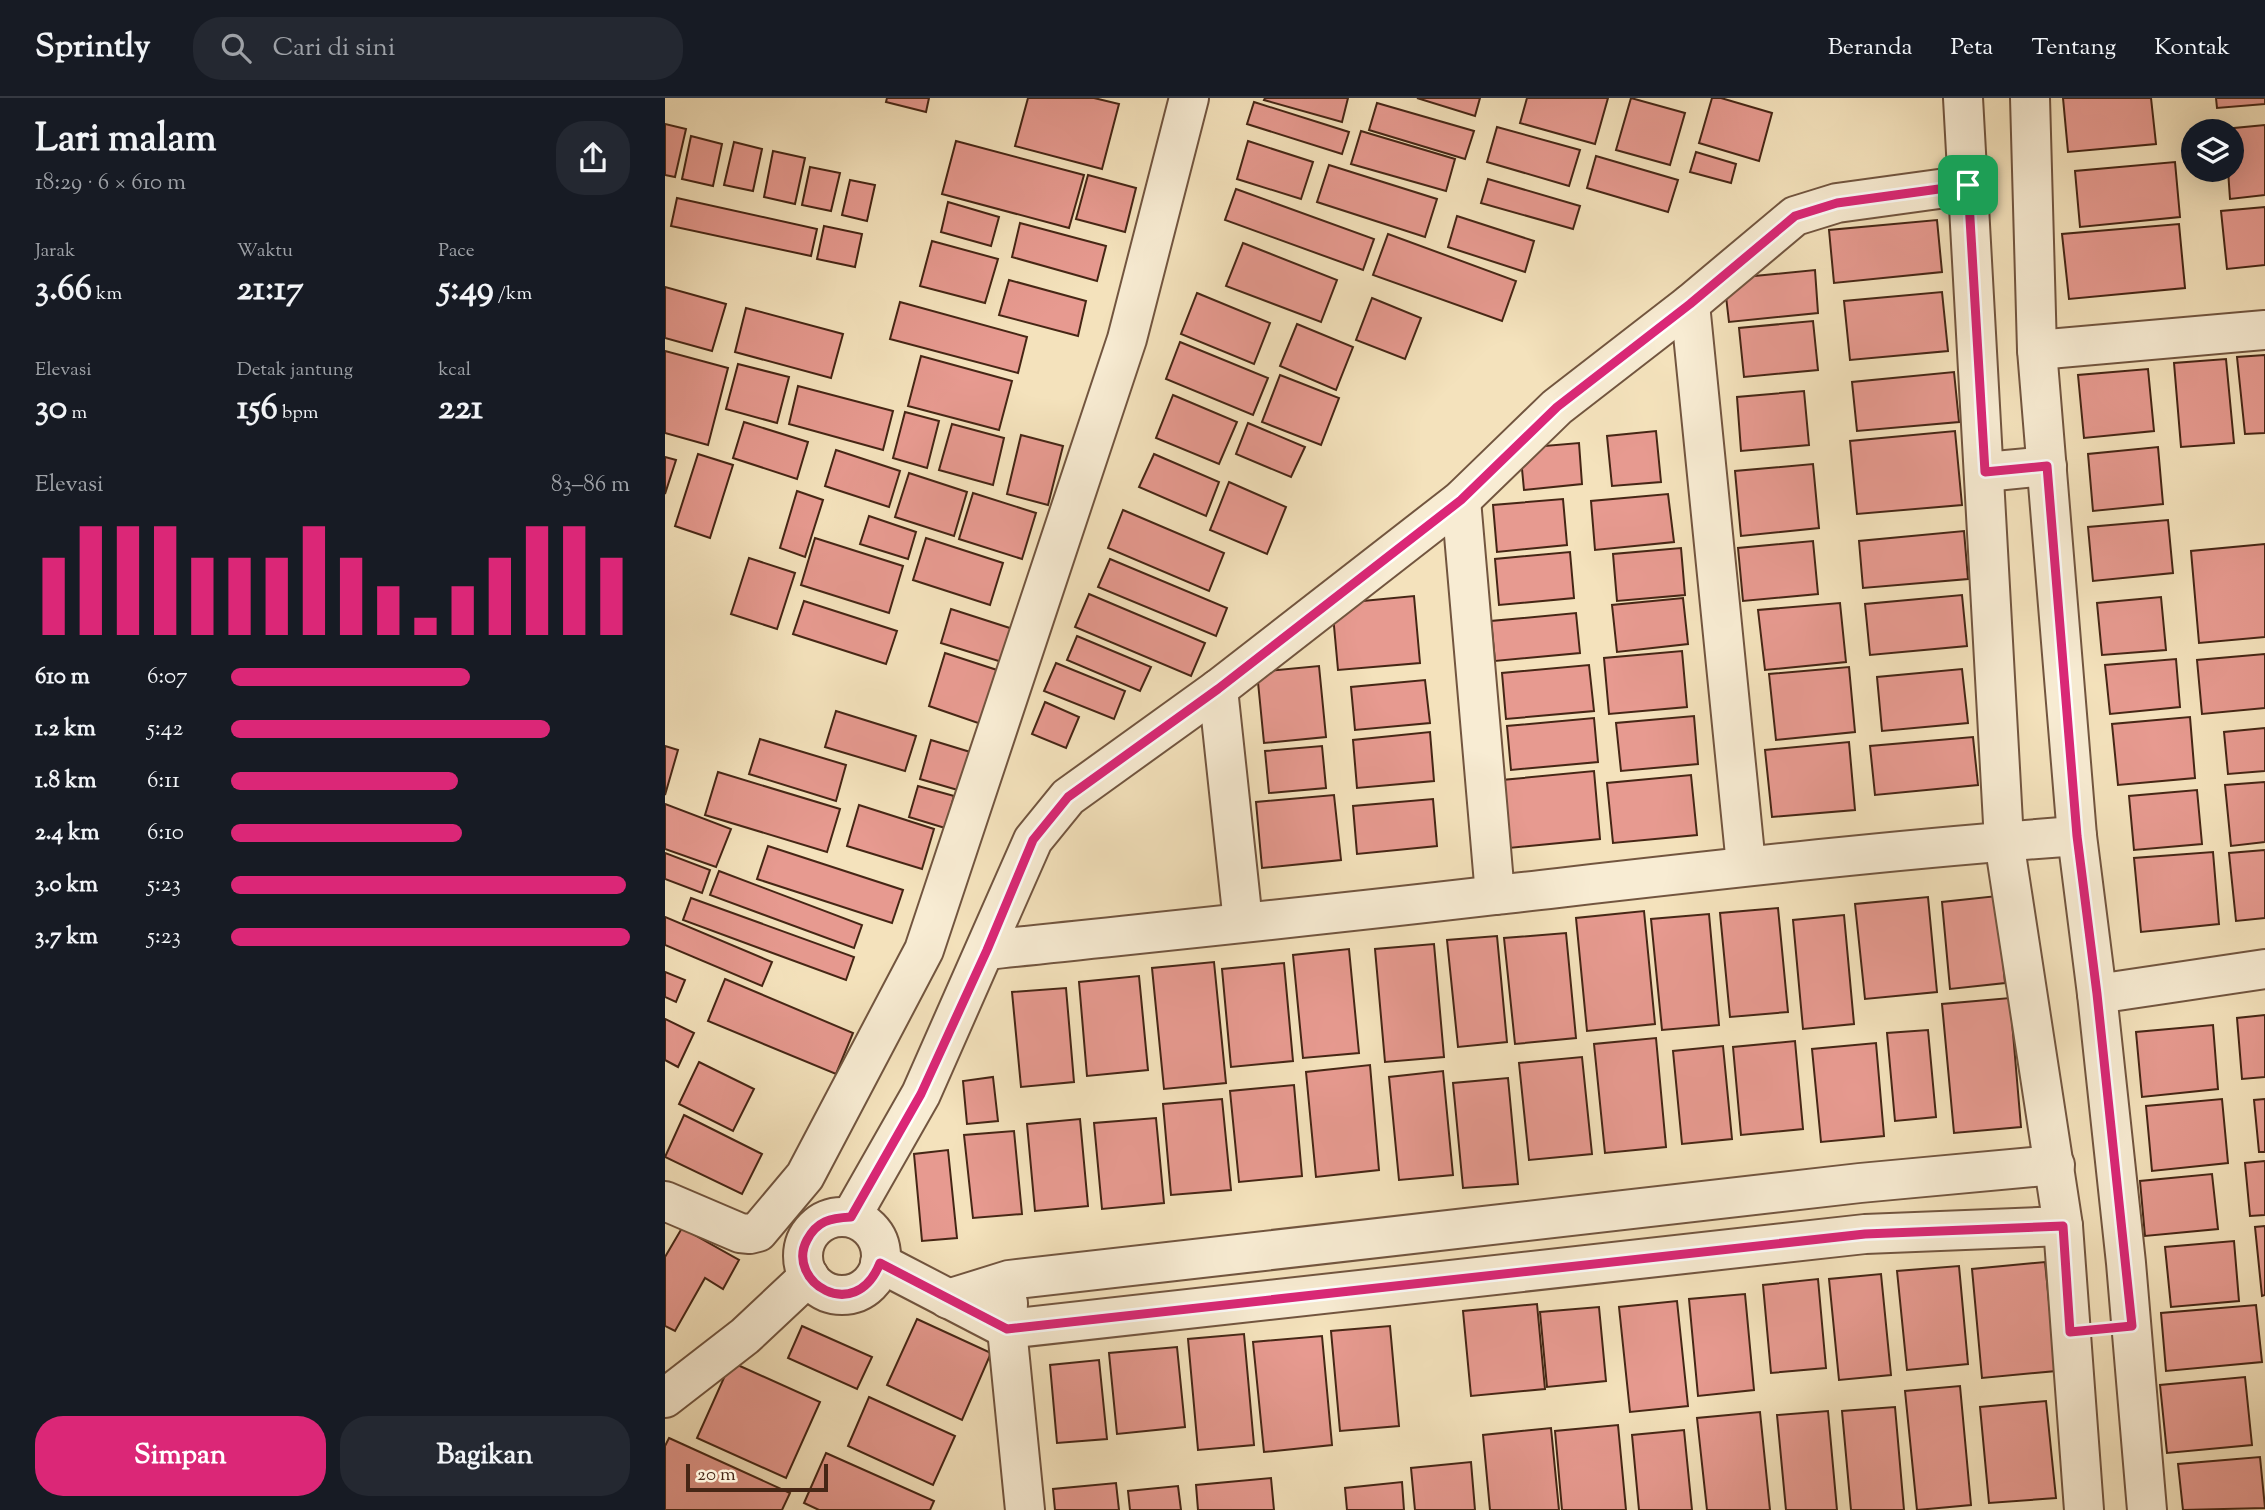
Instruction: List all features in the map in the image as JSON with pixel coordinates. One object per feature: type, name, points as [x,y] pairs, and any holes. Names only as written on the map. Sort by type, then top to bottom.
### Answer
[{"type":"street","points":[[665,1200],[740,1233],[758,1231],[805,1176],[924,950],[1127,339],[1189,98]]},
{"type":"street","points":[[1963,98],[2004,841],[2063,1226],[2084,1510]]},
{"type":"street","points":[[2030,98],[2037,351],[2077,836],[2097,994],[2132,1326],[2147,1510]]},
{"type":"street","points":[[805,1176],[841,1217],[869,1227],[879,1243],[880,1263],[874,1278],[863,1289],[848,1294],[833,1294],[818,1287],[809,1276],[803,1261],[804,1246],[814,1227],[841,1217],[921,1094],[987,950],[1033,840],[1068,797],[1218,689],[1461,500],[1557,407],[1690,304],[1795,216],[1837,203],[1968,185]]},
{"type":"street","points":[[1690,304],[1746,865]]},
{"type":"street","points":[[2037,351],[2265,330]]},
{"type":"street","points":[[1985,472],[2047,466]]},
{"type":"street","points":[[1461,500],[1495,895]]},
{"type":"street","points":[[1218,689],[1243,922]]},
{"type":"street","points":[[987,950],[1746,865],[2077,836]]},
{"type":"street","points":[[2097,994],[2265,969]]},
{"type":"street","points":[[948,1299],[1009,1280],[1860,1183],[2055,1165]]},
{"type":"street","points":[[1860,1183],[1865,1234]]},
{"type":"street","points":[[1736,1197],[1740,1248]]},
{"type":"street","points":[[1594,1264],[1595,1213]]},
{"type":"street","points":[[880,1263],[1007,1329],[1865,1234],[2063,1226]]},
{"type":"street","points":[[1453,1229],[1459,1279]]},
{"type":"street","points":[[1284,1248],[1290,1298]]},
{"type":"street","points":[[1164,1262],[1169,1311]]},
{"type":"street","points":[[665,1398],[745,1336],[809,1276]]},
{"type":"street","points":[[1009,1280],[1007,1329],[1025,1510]]},
{"type":"street","points":[[2070,1332],[2132,1326]]},
{"type":"street","points":[[997,1510],[1021,1471]]},
{"type":"building","points":[[887,98],[929,98],[926,112],[886,102]]},
{"type":"building","points":[[1028,98],[1094,98],[1119,104],[1102,169],[1015,146]]},
{"type":"building","points":[[1348,98],[1342,122],[1264,100]]},
{"type":"building","points":[[1417,98],[1480,98],[1475,116]]},
{"type":"building","points":[[1527,98],[1608,98],[1595,144],[1520,123]]},
{"type":"building","points":[[1631,98],[1685,113],[1670,165],[1616,150]]},
{"type":"building","points":[[1712,98],[1721,98],[1772,113],[1759,161],[1699,143]]},
{"type":"building","points":[[2063,98],[2151,98],[2156,144],[2068,152]]},
{"type":"building","points":[[2216,98],[2265,98],[2265,104],[2217,108]]},
{"type":"building","points":[[1254,102],[1349,132],[1342,154],[1247,124]]},
{"type":"building","points":[[1377,103],[1474,131],[1465,159],[1369,130]]},
{"type":"building","points":[[665,124],[686,129],[675,177],[665,175]]},
{"type":"building","points":[[2265,125],[2265,195],[2230,199],[2229,182],[2244,182],[2244,127]]},
{"type":"building","points":[[1497,127],[1580,150],[1569,186],[1487,162]]},
{"type":"building","points":[[1361,131],[1455,159],[1446,191],[1351,164]]},
{"type":"building","points":[[691,136],[722,144],[713,186],[682,179]]},
{"type":"building","points":[[956,141],[1084,175],[1069,228],[942,194]]},
{"type":"building","points":[[1248,141],[1313,162],[1301,199],[1237,179]]},
{"type":"building","points":[[734,142],[762,149],[753,191],[724,185]]},
{"type":"building","points":[[773,151],[805,158],[795,204],[764,197]]},
{"type":"building","points":[[1696,152],[1736,164],[1731,183],[1690,172]]},
{"type":"building","points":[[1596,156],[1678,180],[1668,212],[1587,188]]},
{"type":"building","points":[[2175,162],[2180,217],[2080,227],[2075,171]]},
{"type":"building","points":[[1329,165],[1437,199],[1425,237],[1317,202]]},
{"type":"building","points":[[810,167],[840,173],[831,211],[802,205]]},
{"type":"building","points":[[1088,175],[1136,188],[1125,232],[1076,219]]},
{"type":"building","points":[[1488,179],[1580,206],[1573,229],[1481,203]]},
{"type":"building","points":[[850,180],[875,185],[867,221],[842,215]]},
{"type":"building","points":[[1236,189],[1374,239],[1363,270],[1225,220]]},
{"type":"building","points":[[677,198],[817,229],[811,256],[671,226]]},
{"type":"building","points":[[948,202],[999,217],[991,246],[941,232]]},
{"type":"building","points":[[2265,207],[2265,265],[2227,269],[2221,211]]},
{"type":"building","points":[[1457,216],[1534,241],[1525,272],[1448,247]]},
{"type":"building","points":[[1937,220],[1942,272],[1834,283],[1829,230]]},
{"type":"building","points":[[1020,223],[1106,246],[1097,281],[1012,257]]},
{"type":"building","points":[[2179,224],[2185,288],[2069,299],[2062,234]]},
{"type":"building","points":[[824,226],[862,234],[855,267],[817,259]]},
{"type":"building","points":[[1388,234],[1516,281],[1502,321],[1373,275]]},
{"type":"building","points":[[932,241],[998,259],[985,303],[920,286]]},
{"type":"building","points":[[1243,243],[1337,280],[1321,322],[1226,286]]},
{"type":"building","points":[[1815,270],[1818,313],[1729,322],[1724,279]]},
{"type":"building","points":[[1009,280],[1086,301],[1078,336],[999,315]]},
{"type":"building","points":[[665,287],[726,304],[712,351],[665,338]]},
{"type":"building","points":[[1942,292],[1948,351],[1850,360],[1844,301]]},
{"type":"building","points":[[1197,293],[1270,323],[1254,364],[1181,334]]},
{"type":"building","points":[[1372,298],[1421,318],[1405,359],[1356,340]]},
{"type":"building","points":[[900,302],[1027,337],[1018,373],[890,339]]},
{"type":"building","points":[[746,308],[843,334],[831,378],[735,352]]},
{"type":"building","points":[[1813,321],[1818,370],[1744,377],[1739,328]]},
{"type":"building","points":[[1297,324],[1353,347],[1336,390],[1280,366]]},
{"type":"building","points":[[1180,342],[1268,378],[1253,415],[1166,379]]},
{"type":"building","points":[[665,351],[728,368],[708,445],[665,433]]},
{"type":"building","points":[[2265,355],[2265,433],[2245,434],[2237,357]]},
{"type":"building","points":[[921,356],[1012,381],[999,430],[908,406]]},
{"type":"building","points":[[2226,359],[2234,443],[2181,447],[2174,363]]},
{"type":"building","points":[[738,364],[789,377],[777,423],[726,409]]},
{"type":"building","points":[[2148,369],[2154,431],[2084,438],[2078,375]]},
{"type":"building","points":[[1954,372],[1959,422],[1857,431],[1852,382]]},
{"type":"building","points":[[1280,375],[1339,398],[1321,445],[1262,422]]},
{"type":"building","points":[[798,386],[893,411],[883,450],[789,424]]},
{"type":"building","points":[[1804,391],[1809,445],[1741,451],[1737,397]]},
{"type":"building","points":[[1173,395],[1237,422],[1219,464],[1156,438]]},
{"type":"building","points":[[905,412],[939,421],[927,468],[893,458]]},
{"type":"building","points":[[744,422],[808,442],[797,479],[733,458]]},
{"type":"building","points":[[1248,423],[1305,447],[1291,477],[1236,454]]},
{"type":"building","points":[[952,424],[1004,438],[993,485],[939,470]]},
{"type":"building","points":[[1656,431],[1661,482],[1612,486],[1607,436]]},
{"type":"building","points":[[1955,431],[1962,505],[1857,514],[1850,441]]},
{"type":"building","points":[[1021,435],[1063,446],[1048,505],[1007,494]]},
{"type":"building","points":[[1579,443],[1582,484],[1524,490],[1520,448]]},
{"type":"building","points":[[2158,447],[2163,504],[2093,511],[2088,454]]},
{"type":"building","points":[[836,450],[900,471],[889,507],[825,486]]},
{"type":"building","points":[[698,454],[733,465],[710,538],[675,526]]},
{"type":"building","points":[[1154,454],[1219,482],[1206,516],[1139,487]]},
{"type":"building","points":[[665,457],[676,460],[665,494]]},
{"type":"building","points":[[1813,464],[1819,528],[1741,536],[1735,471]]},
{"type":"building","points":[[909,473],[967,492],[954,536],[895,517]]},
{"type":"building","points":[[1229,482],[1286,507],[1267,554],[1210,530]]},
{"type":"building","points":[[797,491],[823,500],[805,557],[780,548]]},
{"type":"building","points":[[973,493],[1036,513],[1022,559],[959,539]]},
{"type":"building","points":[[1668,494],[1674,542],[1595,550],[1591,501]]},
{"type":"building","points":[[1563,499],[1567,545],[1497,552],[1493,505]]},
{"type":"building","points":[[1123,510],[1224,553],[1209,591],[1108,548]]},
{"type":"building","points":[[869,516],[916,532],[908,559],[860,544]]},
{"type":"building","points":[[2168,520],[2173,573],[2093,581],[2088,527]]},
{"type":"building","points":[[1964,531],[1968,579],[1863,588],[1859,541]]},
{"type":"building","points":[[815,538],[903,566],[889,613],[801,585]]},
{"type":"building","points":[[926,538],[1003,563],[990,605],[913,580]]},
{"type":"building","points":[[1813,541],[1818,594],[1743,601],[1738,548]]},
{"type":"building","points":[[2265,544],[2265,637],[2199,643],[2191,551]]},
{"type":"building","points":[[1681,548],[1685,595],[1617,601],[1613,554]]},
{"type":"building","points":[[1570,552],[1574,598],[1499,605],[1495,559]]},
{"type":"building","points":[[749,558],[795,573],[777,629],[731,614]]},
{"type":"building","points":[[1110,559],[1227,608],[1216,636],[1098,587]]},
{"type":"building","points":[[1089,594],[1205,643],[1191,676],[1075,627]]},
{"type":"building","points":[[1962,595],[1967,646],[1870,655],[1865,604]]},
{"type":"building","points":[[1414,596],[1420,663],[1338,670],[1332,604]]},
{"type":"building","points":[[2161,597],[2166,650],[2102,655],[2097,603]]},
{"type":"building","points":[[1683,598],[1688,644],[1617,652],[1612,605]]},
{"type":"building","points":[[804,601],[897,631],[886,664],[793,634]]},
{"type":"building","points":[[1840,603],[1846,662],[1765,670],[1758,610]]},
{"type":"building","points":[[951,609],[1016,630],[1005,663],[941,643]]},
{"type":"building","points":[[1576,613],[1580,653],[1495,661],[1491,621]]},
{"type":"building","points":[[1077,636],[1151,667],[1140,691],[1067,660]]},
{"type":"building","points":[[1682,651],[1687,707],[1609,714],[1604,658]]},
{"type":"building","points":[[945,653],[997,670],[981,724],[929,706]]},
{"type":"building","points":[[2265,654],[2265,708],[2202,714],[2197,660]]},
{"type":"building","points":[[2176,659],[2180,707],[2110,714],[2105,665]]},
{"type":"building","points":[[1056,663],[1125,691],[1114,719],[1044,691]]},
{"type":"building","points":[[1589,665],[1594,711],[1506,719],[1502,673]]},
{"type":"building","points":[[1319,666],[1326,737],[1264,743],[1257,672]]},
{"type":"building","points":[[1849,667],[1855,732],[1776,740],[1769,674]]},
{"type":"building","points":[[1962,669],[1968,723],[1882,731],[1877,677]]},
{"type":"building","points":[[1425,680],[1430,723],[1355,730],[1351,687]]},
{"type":"building","points":[[1045,702],[1079,717],[1066,748],[1032,734]]},
{"type":"building","points":[[836,711],[916,736],[905,771],[825,747]]},
{"type":"building","points":[[1694,716],[1698,764],[1621,771],[1616,723]]},
{"type":"building","points":[[2190,717],[2195,778],[2118,785],[2112,724]]},
{"type":"building","points":[[1594,718],[1598,762],[1511,770],[1507,726]]},
{"type":"building","points":[[2265,728],[2265,771],[2228,774],[2224,732]]},
{"type":"building","points":[[1430,732],[1434,781],[1357,788],[1353,740]]},
{"type":"building","points":[[1973,737],[1978,785],[1875,795],[1870,746]]},
{"type":"building","points":[[760,739],[846,765],[836,801],[749,774]]},
{"type":"building","points":[[931,740],[980,755],[968,793],[920,779]]},
{"type":"building","points":[[1849,742],[1855,810],[1772,817],[1765,750]]},
{"type":"building","points":[[665,746],[678,750],[665,795]]},
{"type":"building","points":[[1322,746],[1326,788],[1269,793],[1265,751]]},
{"type":"building","points":[[1594,771],[1600,839],[1509,848],[1502,780]]},
{"type":"building","points":[[718,772],[840,809],[827,852],[705,815]]},
{"type":"building","points":[[1691,775],[1697,835],[1613,843],[1607,783]]},
{"type":"building","points":[[2265,782],[2265,842],[2231,846],[2225,785]]},
{"type":"building","points":[[918,786],[954,796],[945,828],[909,817]]},
{"type":"building","points":[[2197,790],[2202,844],[2134,850],[2129,796]]},
{"type":"building","points":[[1334,795],[1341,860],[1262,868],[1256,802]]},
{"type":"building","points":[[1433,799],[1437,846],[1357,854],[1353,806]]},
{"type":"building","points":[[665,804],[731,829],[716,867],[665,849]]},
{"type":"building","points":[[859,805],[934,829],[922,869],[847,846]]},
{"type":"building","points":[[768,846],[903,890],[892,923],[757,879]]},
{"type":"building","points":[[2265,850],[2265,918],[2236,921],[2229,853]]},
{"type":"building","points":[[2213,852],[2219,924],[2141,932],[2134,858]]},
{"type":"building","points":[[665,853],[710,870],[702,893],[665,879]]},
{"type":"building","points":[[719,871],[862,925],[854,948],[710,895]]},
{"type":"building","points":[[1997,896],[2005,983],[1950,989],[1942,902]]},
{"type":"building","points":[[1928,897],[1937,992],[1865,999],[1855,904]]},
{"type":"building","points":[[691,898],[854,957],[846,980],[683,920]]},
{"type":"building","points":[[1778,908],[1788,1012],[1730,1017],[1720,913]]},
{"type":"building","points":[[1644,911],[1655,1024],[1587,1031],[1576,918]]},
{"type":"building","points":[[1709,914],[1719,1025],[1662,1030],[1651,919]]},
{"type":"building","points":[[1844,915],[1854,1024],[1803,1029],[1793,920]]},
{"type":"building","points":[[665,917],[772,962],[762,986],[665,945]]},
{"type":"building","points":[[1566,933],[1576,1038],[1515,1044],[1504,938]]},
{"type":"building","points":[[1497,936],[1507,1042],[1458,1047],[1447,940]]},
{"type":"building","points":[[1434,944],[1444,1057],[1385,1062],[1375,949]]},
{"type":"building","points":[[1349,949],[1359,1053],[1303,1058],[1293,955]]},
{"type":"building","points":[[1214,962],[1226,1083],[1164,1089],[1152,968]]},
{"type":"building","points":[[1284,963],[1293,1061],[1231,1067],[1222,969]]},
{"type":"building","points":[[665,972],[685,980],[676,1002],[665,997]]},
{"type":"building","points":[[1139,976],[1148,1070],[1087,1076],[1079,982]]},
{"type":"building","points":[[725,979],[853,1033],[836,1074],[708,1021]]},
{"type":"building","points":[[1066,988],[1074,1082],[1021,1087],[1012,992]]},
{"type":"building","points":[[2010,998],[2021,1127],[1954,1133],[1942,1004]]},
{"type":"building","points":[[2265,1015],[2265,1077],[2242,1079],[2237,1018]]},
{"type":"building","points":[[665,1019],[694,1033],[678,1067],[665,1060]]},
{"type":"building","points":[[2213,1025],[2218,1089],[2142,1097],[2136,1032]]},
{"type":"building","points":[[1928,1030],[1936,1117],[1895,1121],[1887,1033]]},
{"type":"building","points":[[1656,1038],[1666,1147],[1605,1153],[1594,1044]]},
{"type":"building","points":[[1795,1041],[1803,1129],[1741,1135],[1733,1047]]},
{"type":"building","points":[[1876,1043],[1884,1136],[1821,1142],[1812,1049]]},
{"type":"building","points":[[1723,1046],[1732,1139],[1682,1144],[1673,1051]]},
{"type":"building","points":[[1582,1057],[1592,1154],[1529,1160],[1519,1063]]},
{"type":"building","points":[[699,1062],[754,1089],[733,1131],[679,1104]]},
{"type":"building","points":[[1370,1065],[1379,1170],[1316,1177],[1306,1072]]},
{"type":"building","points":[[1443,1071],[1453,1175],[1399,1180],[1389,1077]]},
{"type":"building","points":[[993,1077],[998,1121],[967,1124],[963,1081]]},
{"type":"building","points":[[1508,1078],[1518,1184],[1463,1188],[1453,1083]]},
{"type":"building","points":[[1294,1085],[1302,1176],[1239,1182],[1230,1091]]},
{"type":"building","points":[[1222,1099],[1231,1190],[1171,1195],[1163,1104]]},
{"type":"building","points":[[2222,1099],[2228,1163],[2152,1171],[2146,1106]]},
{"type":"building","points":[[2265,1099],[2265,1152],[2259,1152],[2254,1100]]},
{"type":"building","points":[[684,1115],[762,1154],[742,1194],[665,1157]]},
{"type":"building","points":[[1156,1118],[1164,1203],[1102,1209],[1094,1123]]},
{"type":"building","points":[[1080,1119],[1088,1206],[1035,1211],[1027,1124]]},
{"type":"building","points":[[1014,1131],[1022,1214],[973,1218],[964,1135]]},
{"type":"building","points":[[948,1150],[957,1238],[922,1241],[914,1154]]},
{"type":"building","points":[[2265,1161],[2265,1215],[2250,1216],[2245,1163]]},
{"type":"building","points":[[2212,1174],[2218,1229],[2145,1236],[2140,1181]]},
{"type":"building","points":[[2265,1226],[2265,1295],[2262,1296],[2255,1227]]},
{"type":"building","points":[[682,1228],[739,1260],[723,1289],[705,1278],[675,1331],[665,1326],[665,1257]]},
{"type":"building","points":[[2234,1241],[2239,1301],[2171,1307],[2165,1247]]},
{"type":"building","points":[[2045,1262],[2056,1371],[1982,1378],[1972,1269]]},
{"type":"building","points":[[1959,1266],[1968,1364],[1907,1370],[1897,1271]]},
{"type":"building","points":[[1881,1274],[1891,1375],[1839,1380],[1829,1279]]},
{"type":"building","points":[[1818,1279],[1826,1368],[1771,1373],[1763,1285]]},
{"type":"building","points":[[1745,1294],[1754,1390],[1698,1396],[1689,1299]]},
{"type":"building","points":[[1677,1301],[1688,1406],[1630,1412],[1619,1307]]},
{"type":"building","points":[[1537,1304],[1545,1389],[1471,1396],[1463,1311]]},
{"type":"building","points":[[2256,1305],[2262,1362],[2166,1371],[2161,1313]]},
{"type":"building","points":[[1599,1307],[1606,1381],[1547,1387],[1540,1312]]},
{"type":"building","points":[[917,1319],[991,1353],[962,1420],[887,1385]]},
{"type":"building","points":[[802,1326],[872,1357],[857,1389],[788,1358]]},
{"type":"building","points":[[1390,1326],[1399,1426],[1340,1431],[1331,1331]]},
{"type":"building","points":[[1244,1334],[1254,1445],[1198,1450],[1188,1339]]},
{"type":"building","points":[[1322,1336],[1332,1445],[1264,1452],[1253,1342]]},
{"type":"building","points":[[1177,1347],[1185,1427],[1117,1434],[1109,1353]]},
{"type":"building","points":[[1099,1360],[1107,1439],[1057,1443],[1050,1365]]},
{"type":"building","points":[[731,1362],[820,1402],[786,1478],[697,1438]]},
{"type":"building","points":[[2245,1377],[2252,1445],[2167,1453],[2160,1385]]},
{"type":"building","points":[[1960,1386],[1971,1505],[1917,1510],[1905,1391]]},
{"type":"building","points":[[869,1397],[955,1436],[933,1485],[848,1446]]},
{"type":"building","points":[[2046,1401],[2056,1498],[1989,1503],[1980,1407]]},
{"type":"building","points":[[1895,1407],[1904,1510],[1851,1510],[1842,1411]]},
{"type":"building","points":[[1828,1411],[1837,1510],[1786,1510],[1777,1415]]},
{"type":"building","points":[[1760,1412],[1770,1510],[1707,1510],[1697,1418]]},
{"type":"building","points":[[1618,1425],[1626,1510],[1562,1510],[1555,1431]]},
{"type":"building","points":[[1551,1428],[1559,1510],[1490,1510],[1483,1435]]},
{"type":"building","points":[[1684,1430],[1692,1510],[1639,1510],[1632,1435]]},
{"type":"building","points":[[669,1438],[790,1493],[782,1510],[665,1510],[665,1446]]},
{"type":"building","points":[[826,1453],[934,1501],[930,1510],[819,1510],[804,1503]]},
{"type":"building","points":[[2260,1457],[2265,1508],[2183,1510],[2178,1464]]},
{"type":"building","points":[[1471,1462],[1475,1510],[1415,1510],[1411,1468]]},
{"type":"building","points":[[1271,1478],[1274,1510],[1198,1510],[1196,1485]]},
{"type":"building","points":[[1402,1482],[1404,1510],[1347,1510],[1345,1488]]},
{"type":"building","points":[[1116,1483],[1119,1510],[1055,1510],[1053,1489]]},
{"type":"building","points":[[1178,1486],[1181,1510],[1130,1510],[1128,1491]]},
{"type":"route","points":[[1968,185],[1985,472],[2047,466],[2077,836],[2097,994],[2132,1326],[2070,1332],[2063,1226],[1865,1234],[1007,1329],[880,1263],[874,1278],[863,1289],[848,1294],[833,1294],[818,1287],[809,1276],[803,1261],[804,1246],[814,1227],[831,1218],[851,1217],[921,1094],[987,950],[1033,840],[1068,797],[1218,689],[1461,500],[1557,407],[1690,304],[1795,216],[1837,203],[1968,185]]}]
